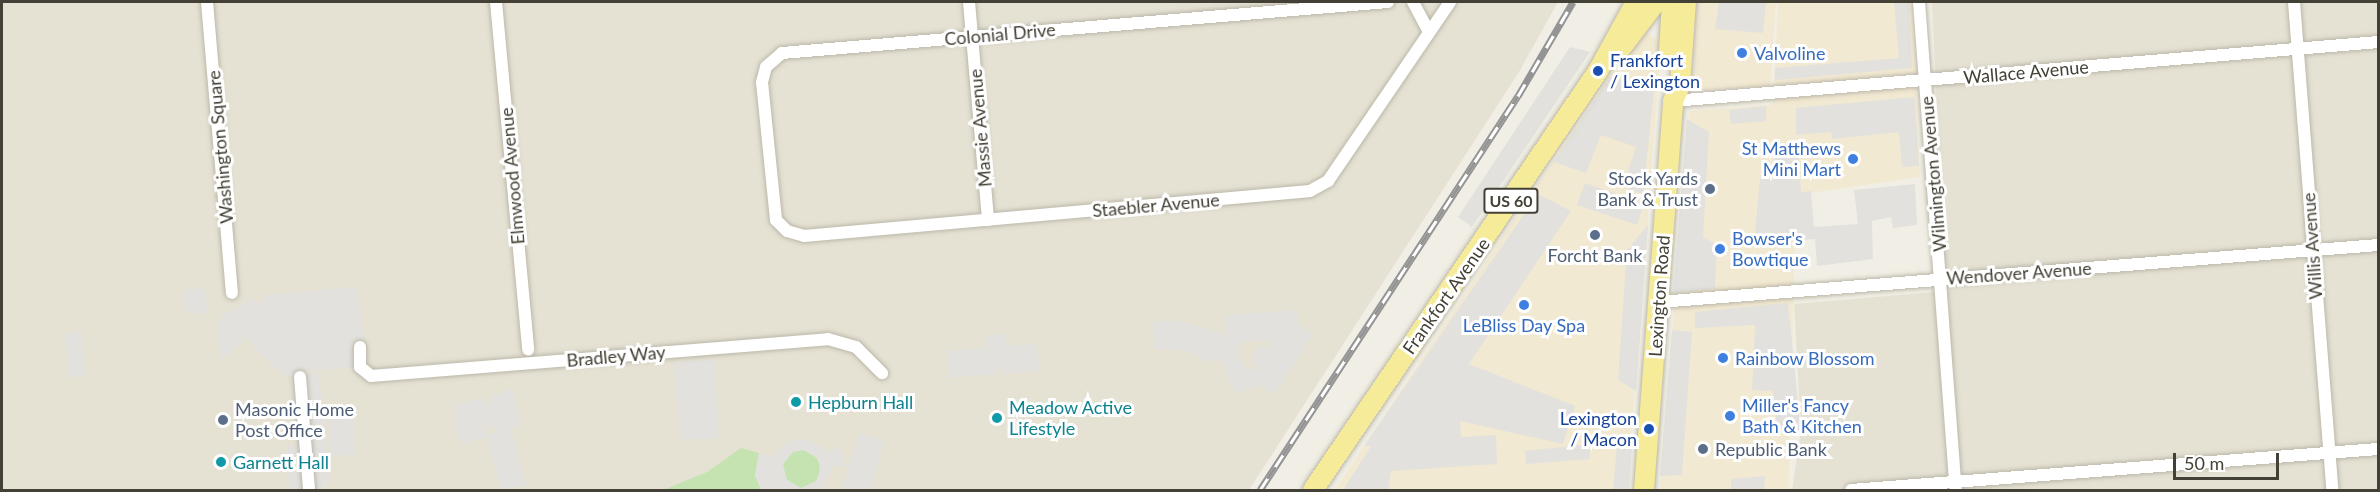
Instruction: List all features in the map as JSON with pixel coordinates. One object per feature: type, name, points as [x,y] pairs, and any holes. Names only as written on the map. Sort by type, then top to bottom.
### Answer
[{"type":"main road","name":"Frankfort Avenue","points":[[1313,490],[1598,71],[1636,2]]},
{"type":"main road","name":"Frankfort Avenue","points":[[1598,71],[1613,60],[1656,2]]},
{"type":"main road","name":"Lexington Road","points":[[1672,2],[1667,84],[1673,102]]},
{"type":"main road","name":"Lexington Road","points":[[1644,490],[1673,102],[1680,85],[1686,2]]},
{"type":"main road","points":[[1630,35],[1650,29],[1670,40]]},
{"type":"street","name":"Washington Square","points":[[207,2],[232,293]]},
{"type":"street","name":"Elmwood Avenue","points":[[496,2],[528,350]]},
{"type":"street","name":"Massie Avenue","points":[[969,2],[988,220]]},
{"type":"street","name":"Colonial Drive","points":[[774,215],[762,82],[773,58],[791,51],[1388,2]]},
{"type":"street","points":[[1413,2],[1429,32]]},
{"type":"street","name":"Staebler Avenue","points":[[774,215],[787,231],[804,236],[1275,195],[1322,187],[1341,164],[1450,2]]},
{"type":"street","name":"Wilmington Avenue","points":[[1919,2],[1956,487]]},
{"type":"street","name":"Willis Avenue","points":[[2294,2],[2332,490]]},
{"type":"street","name":"Wallace Avenue","points":[[1673,102],[2379,42]]},
{"type":"street","name":"Wendover Avenue","points":[[1659,302],[2379,245]]},
{"type":"street","name":"Bradley Way","points":[[360,347],[360,367],[371,375],[828,339],[856,347],[882,373]]},
{"type":"street","points":[[300,377],[309,490]]},
{"type":"street","points":[[1851,490],[1956,487],[2379,449]]},
{"type":"shaded area","points":[[2,2],[1558,2],[1519,72],[1249,490],[2,490]]},
{"type":"shaded area","points":[[1697,2],[1776,2],[1770,86],[1692,91]]},
{"type":"shaded area","points":[[1719,2],[1766,2],[1763,33],[1715,29]]},
{"type":"shaded area","points":[[1778,2],[1912,2],[1920,177],[1796,195],[1789,490],[1660,490],[1690,111],[1773,105]]},
{"type":"shaded area","points":[[1894,2],[1909,2],[1912,68],[1775,80],[1775,68],[1899,58]]},
{"type":"shaded area","points":[[1932,2],[2378,2],[2378,490],[1792,490],[1801,430],[1794,304],[1946,291]]},
{"type":"shaded area","points":[[1642,34],[1649,34],[1661,42],[1627,490],[1335,490],[1622,57]]},
{"type":"shaded area","points":[[1570,47],[1590,52],[1472,227],[1458,217]]},
{"type":"shaded area","points":[[1610,77],[1654,91],[1643,194],[1623,187],[1636,147],[1601,135],[1586,173],[1554,162]]},
{"type":"shaded area","points":[[1914,97],[1919,166],[1902,167],[1899,132],[1832,139],[1831,132],[1796,135],[1796,108]]},
{"type":"shaded area","points":[[1766,106],[1766,121],[1731,124],[1729,110]]},
{"type":"shaded area","points":[[1687,119],[1709,132],[1703,237],[1717,245],[1715,289],[1673,293]]},
{"type":"shaded area","points":[[1798,148],[1801,192],[1811,191],[1814,227],[1858,224],[1854,190],[1915,184],[1917,225],[1893,228],[1891,217],[1872,221],[1873,259],[1817,266],[1815,239],[1754,244],[1760,178],[1773,174],[1775,149]]},
{"type":"shaded area","points":[[1585,183],[1644,203],[1637,225],[1577,205]]},
{"type":"shaded area","points":[[1538,194],[1571,211],[1469,364],[1575,406],[1563,444],[1460,421],[1461,437],[1496,435],[1497,464],[1391,471],[1388,490],[1343,490],[1371,446],[1364,446]]},
{"type":"shaded area","points":[[1648,225],[1636,391],[1618,380],[1627,250]]},
{"type":"shaded area","points":[[357,287],[368,366],[307,371],[307,375],[319,374],[330,484],[309,490],[290,490],[286,446],[298,444],[294,377],[281,374],[241,334],[241,343],[221,360],[217,327],[222,315],[255,298],[263,306],[264,295]]},
{"type":"shaded area","points":[[205,288],[208,313],[185,313],[183,290]]},
{"type":"shaded area","points":[[1788,303],[1801,430],[1777,429],[1773,391],[1752,390],[1755,325],[1695,328],[1695,312]]},
{"type":"shaded area","points":[[1296,310],[1298,324],[1313,334],[1275,393],[1261,386],[1235,392],[1223,365],[1215,358],[1209,363],[1186,350],[1155,349],[1153,322],[1181,321],[1225,335],[1226,315]],"holes":[[[1266,340],[1271,343],[1270,349],[1260,345],[1251,359],[1258,368],[1247,370],[1238,357],[1237,347],[1243,342]]]},
{"type":"shaded area","points":[[1672,330],[1692,332],[1682,475],[1660,476]]},
{"type":"shaded area","points":[[81,331],[85,376],[69,378],[65,333]]},
{"type":"shaded area","points":[[1004,333],[1007,346],[1037,344],[1040,371],[1002,374],[998,362],[995,374],[949,378],[948,351],[985,348],[986,335]]},
{"type":"shaded area","points":[[715,359],[718,438],[680,440],[674,363]]},
{"type":"shaded area","points":[[512,389],[521,423],[511,429],[526,485],[501,490],[486,435],[496,432],[496,428],[487,425],[485,437],[462,444],[456,433],[454,405],[483,398],[488,408],[489,397]]},
{"type":"shaded area","points":[[353,412],[355,455],[331,456],[328,415]]},
{"type":"shaded area","points":[[859,433],[884,441],[870,490],[842,490]]},
{"type":"shaded area","points":[[797,439],[812,441],[827,453],[839,446],[846,466],[832,467],[821,490],[761,490],[755,475],[759,453],[773,457],[785,444]],"holes":[[[804,450],[818,459],[820,470],[816,481],[801,488],[787,480],[783,464],[793,452]]]},
{"type":"shaded area","points":[[1590,444],[1590,459],[1526,464],[1525,451]]},
{"type":"shaded area","points":[[1617,445],[1632,447],[1629,490],[1613,490]]},
{"type":"shaded area","points":[[1765,476],[1764,490],[1731,490],[1731,479]]},
{"type":"green space","points":[[741,448],[759,453],[755,475],[761,490],[663,490],[707,472]]},
{"type":"green space","points":[[801,450],[814,456],[820,469],[814,482],[801,488],[788,482],[782,469],[788,456]]},
{"type":"railway","points":[[1260,490],[1518,96],[1573,2]]},
{"type":"place","name":"Valvoline","points":[[1742,53]]},
{"type":"place","name":"Frankfort / Lexington","points":[[1598,71]]},
{"type":"place","name":"St Matthews Mini Mart","points":[[1853,159]]},
{"type":"place","name":"Stock Yards Bank & Trust","points":[[1710,189]]},
{"type":"place","name":"Forcht Bank","points":[[1595,235]]},
{"type":"place","name":"Bowser's Bowtique","points":[[1720,249]]},
{"type":"place","name":"LeBliss Day Spa","points":[[1524,305]]},
{"type":"place","name":"Rainbow Blossom","points":[[1723,358]]},
{"type":"place","name":"Hepburn Hall","points":[[796,402]]},
{"type":"place","name":"Miller's Fancy Bath & Kitchen","points":[[1730,416]]},
{"type":"place","name":"Meadow Active Lifestyle","points":[[997,418]]},
{"type":"place","name":"Masonic Home Post Office","points":[[223,420]]},
{"type":"place","name":"Lexington / Macon","points":[[1649,429]]},
{"type":"place","name":"Republic Bank","points":[[1703,449]]},
{"type":"place","name":"Garnett Hall","points":[[221,462]]}]
